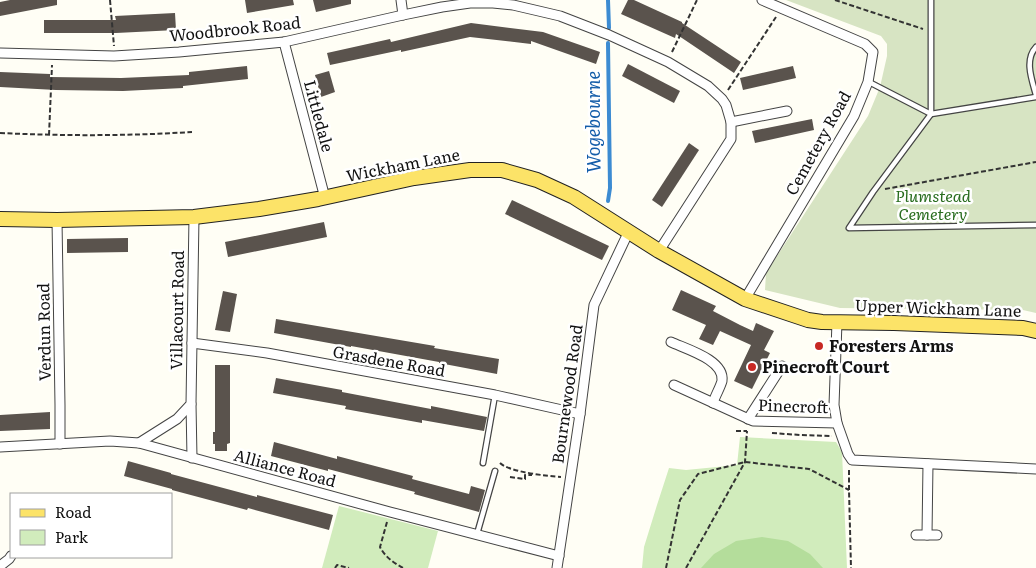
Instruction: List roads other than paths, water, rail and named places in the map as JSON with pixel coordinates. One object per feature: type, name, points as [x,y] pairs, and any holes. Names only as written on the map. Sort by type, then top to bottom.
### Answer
[{"type":"main road","name":"Wickham Lane","points":[[0,219],[57,220],[194,217],[325,198],[414,178],[470,170],[502,170],[537,180],[574,198],[659,251],[745,299],[808,320],[837,322]]},
{"type":"main road","name":"Upper Wickham Lane","points":[[837,322],[1022,328],[1036,331]]},
{"type":"street","points":[[401,0],[403,14]]},
{"type":"street","name":"Cemetery Road","points":[[745,299],[854,116],[868,82],[873,52],[865,44],[762,0]]},
{"type":"street","name":"Woodbrook Road","points":[[0,53],[114,56],[284,42],[403,14],[470,3],[493,3],[512,5],[560,16],[610,35],[668,62],[708,86],[722,99],[726,105],[731,122]]},
{"type":"street","name":"Littledale","points":[[284,42],[325,198]]},
{"type":"street","points":[[659,251],[731,139],[731,122],[787,112]]},
{"type":"street","name":"Villacourt Road","points":[[192,458],[194,217]]},
{"type":"street","name":"Verdun Road","points":[[57,220],[60,444]]},
{"type":"street","name":"Bournewood Road","points":[[557,568],[594,305],[629,231]]},
{"type":"street","points":[[837,322],[834,405],[837,423],[850,458],[854,460],[1036,469]]},
{"type":"street","points":[[671,342],[710,360],[716,365],[721,373],[722,381],[713,403]]},
{"type":"street","name":"Grasdene Road","points":[[192,344],[267,353],[495,395],[580,414]]},
{"type":"street","name":"Pinecroft","points":[[748,419],[782,366]]},
{"type":"street","name":"Pinecroft","points":[[674,385],[752,422],[837,423]]},
{"type":"street","points":[[139,443],[176,419],[191,404]]},
{"type":"street","name":"Alliance Road","points":[[0,447],[110,441],[139,443],[559,556]]},
{"type":"street","points":[[927,535],[928,464]]},
{"type":"street","points":[[916,535],[937,535]]},
{"type":"street","points":[[0,566],[10,557]]},
{"type":"lane","points":[[930,0],[932,114],[873,192],[849,228],[1036,225]]},
{"type":"lane","points":[[868,82],[932,114],[1036,96],[1029,62],[1036,47]]},
{"type":"lane","points":[[483,463],[495,395]]},
{"type":"lane","points":[[477,534],[495,470]]},
{"type":"waterway","name":"Wogebourne","points":[[608,0],[609,28]]},
{"type":"waterway","name":"Wogebourne","points":[[608,43],[610,188],[608,201]]},
{"type":"place","name":"Foresters Arms","points":[[819,346]]},
{"type":"place","name":"Pinecroft Court","points":[[752,367]]},
{"type":"park label","name":"Plumstead Cemetery","points":[[933,205]]}]
